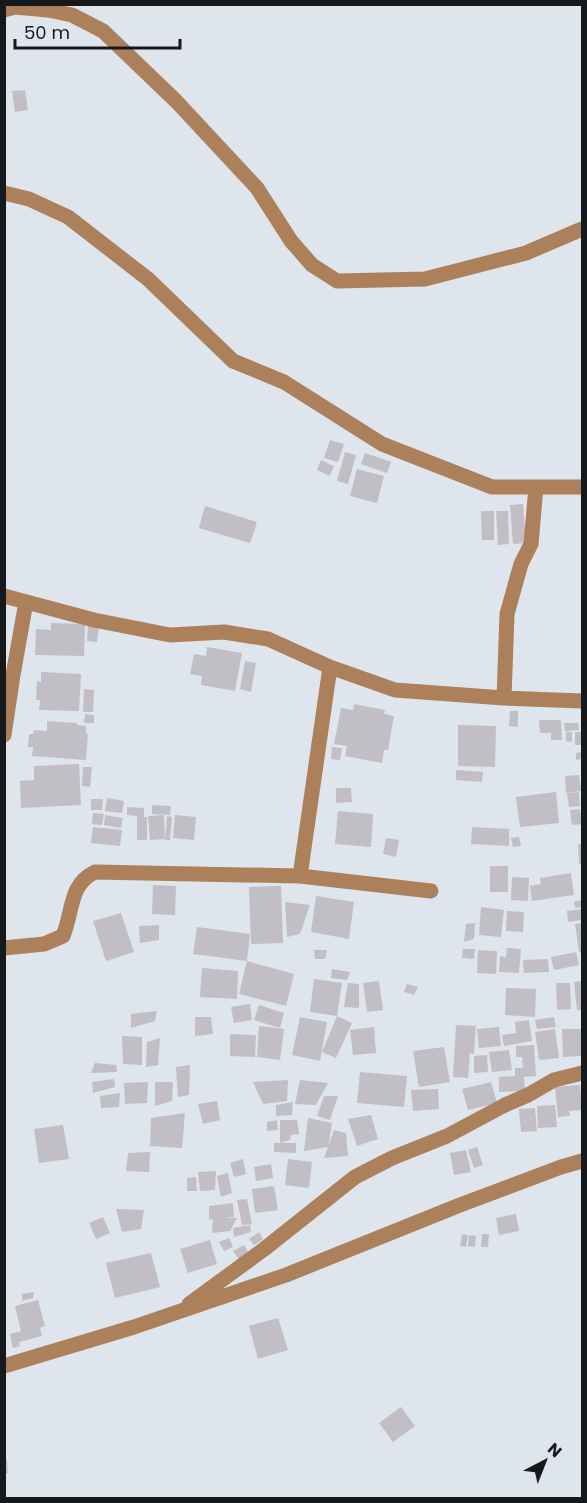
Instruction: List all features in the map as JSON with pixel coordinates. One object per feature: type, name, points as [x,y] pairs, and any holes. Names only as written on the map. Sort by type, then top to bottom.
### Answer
[{"type":"street","points":[[4,10],[15,7],[64,13],[103,31],[176,101],[257,188],[291,241],[312,265],[337,281],[425,279],[526,253],[582,229]]},
{"type":"street","points":[[4,193],[29,199],[68,217],[148,279],[233,362],[284,382],[382,444],[492,487],[582,487]]},
{"type":"street","points":[[504,699],[507,614],[512,590],[531,544],[536,488]]},
{"type":"street","points":[[4,596],[94,620],[170,634],[224,632],[268,639],[330,667],[395,690],[504,699],[582,701]]},
{"type":"street","points":[[4,735],[26,602]]},
{"type":"street","points":[[300,876],[330,667]]},
{"type":"street","points":[[4,948],[44,944],[63,936],[77,886],[85,877],[95,872],[300,876],[431,891]]},
{"type":"street","points":[[177,1313],[263,1250],[355,1177],[392,1158],[447,1136],[554,1080],[582,1073]]},
{"type":"street","points":[[4,1366],[177,1313],[286,1275],[460,1205],[582,1161]]},
{"type":"building","points":[[25,90],[28,110],[15,112],[12,91]]},
{"type":"building","points":[[330,440],[344,444],[338,462],[324,458]]},
{"type":"building","points":[[345,452],[356,455],[348,484],[337,481]]},
{"type":"building","points":[[365,453],[391,462],[387,473],[361,464]]},
{"type":"building","points":[[321,460],[334,466],[330,476],[317,470]]},
{"type":"building","points":[[357,469],[384,476],[377,503],[350,496]]},
{"type":"building","points":[[523,504],[526,543],[513,544],[510,505]]},
{"type":"building","points":[[205,506],[257,522],[250,543],[199,528]]},
{"type":"building","points":[[481,511],[494,511],[494,540],[482,540]]},
{"type":"building","points":[[496,511],[508,511],[509,544],[498,545]]},
{"type":"building","points":[[51,623],[85,624],[84,656],[35,655],[36,629],[51,630]]},
{"type":"building","points":[[88,625],[99,626],[97,642],[87,641]]},
{"type":"building","points":[[207,647],[242,653],[235,691],[201,685],[202,676],[190,674],[194,654],[206,656]]},
{"type":"building","points":[[245,661],[256,663],[251,692],[240,689]]},
{"type":"building","points":[[41,672],[81,674],[79,711],[39,710],[40,700],[36,700],[37,681],[41,682]]},
{"type":"building","points":[[84,689],[94,690],[93,712],[83,712]]},
{"type":"building","points":[[354,704],[385,710],[384,714],[394,716],[388,750],[384,750],[382,763],[345,756],[347,746],[334,744],[341,708],[353,710]]},
{"type":"building","points":[[510,711],[518,711],[518,727],[509,726]]},
{"type":"building","points":[[85,714],[94,715],[94,723],[84,723]]},
{"type":"building","points":[[539,720],[561,720],[562,740],[551,740],[551,733],[540,733]]},
{"type":"building","points":[[47,721],[77,723],[77,725],[86,726],[86,734],[88,734],[86,760],[32,756],[33,747],[28,747],[29,734],[33,734],[34,730],[47,731]]},
{"type":"building","points":[[564,723],[578,723],[579,730],[565,731]]},
{"type":"building","points":[[458,725],[496,726],[495,767],[458,766]]},
{"type":"building","points":[[566,732],[572,732],[572,742],[566,741]]},
{"type":"building","points":[[575,732],[582,732],[582,745],[575,745]]},
{"type":"building","points":[[332,747],[342,748],[340,760],[331,759]]},
{"type":"building","points":[[582,752],[582,759],[576,760],[576,753]]},
{"type":"building","points":[[79,764],[81,805],[21,808],[20,781],[34,780],[34,766]]},
{"type":"building","points":[[83,767],[92,767],[90,787],[82,786]]},
{"type":"building","points":[[456,770],[483,772],[482,782],[456,780]]},
{"type":"building","points":[[579,775],[581,791],[566,793],[565,776]]},
{"type":"building","points":[[336,788],[351,788],[352,802],[336,803]]},
{"type":"building","points":[[556,792],[559,823],[520,827],[516,797]]},
{"type":"building","points":[[579,792],[580,806],[569,807],[567,793]]},
{"type":"building","points":[[107,798],[124,801],[122,813],[105,811]]},
{"type":"building","points":[[91,799],[103,799],[102,810],[91,810]]},
{"type":"building","points":[[152,805],[171,806],[170,815],[152,814]]},
{"type":"building","points":[[127,807],[144,808],[144,817],[147,817],[147,840],[137,840],[137,816],[127,815]]},
{"type":"building","points":[[580,809],[582,824],[572,825],[570,810]]},
{"type":"building","points":[[338,811],[373,814],[371,847],[335,844]]},
{"type":"building","points":[[93,813],[104,814],[102,825],[92,824]]},
{"type":"building","points":[[105,815],[123,818],[121,828],[104,825]]},
{"type":"building","points":[[164,815],[165,839],[150,840],[148,816]]},
{"type":"building","points":[[175,815],[196,817],[194,840],[173,838]]},
{"type":"building","points":[[167,816],[172,817],[170,840],[165,840]]},
{"type":"building","points":[[93,827],[122,830],[120,846],[91,843]]},
{"type":"building","points":[[472,827],[509,829],[509,846],[471,844]]},
{"type":"building","points":[[519,837],[521,846],[513,847],[511,838]]},
{"type":"building","points":[[386,838],[399,840],[396,857],[383,854]]},
{"type":"building","points":[[578,844],[582,844],[582,864],[579,864]]},
{"type":"building","points":[[490,866],[508,866],[508,892],[490,892]]},
{"type":"building","points":[[571,873],[574,895],[532,901],[530,886],[541,884],[540,878]]},
{"type":"building","points":[[512,877],[529,878],[528,901],[511,900]]},
{"type":"building","points":[[153,885],[176,886],[175,915],[152,914]]},
{"type":"building","points":[[281,886],[283,943],[251,944],[249,887]]},
{"type":"building","points":[[316,896],[354,902],[349,939],[311,932]]},
{"type":"building","points":[[582,900],[582,907],[575,908],[574,902]]},
{"type":"building","points":[[285,902],[310,905],[300,934],[287,937]]},
{"type":"building","points":[[481,907],[504,910],[501,937],[479,935]]},
{"type":"building","points":[[582,909],[582,920],[568,922],[567,911]]},
{"type":"building","points":[[507,911],[524,912],[523,932],[506,931]]},
{"type":"building","points":[[121,913],[134,952],[106,961],[93,921]]},
{"type":"building","points":[[475,923],[474,939],[464,942],[466,924]]},
{"type":"building","points":[[582,923],[582,952],[579,952],[575,924]]},
{"type":"building","points":[[159,925],[159,940],[140,943],[139,926]]},
{"type":"building","points":[[197,927],[250,934],[247,961],[193,954]]},
{"type":"building","points":[[507,948],[521,949],[519,973],[499,972],[500,956],[506,957]]},
{"type":"building","points":[[463,949],[475,949],[474,959],[462,958]]},
{"type":"building","points":[[314,950],[327,950],[325,959],[315,959]]},
{"type":"building","points":[[478,950],[497,951],[496,974],[477,973]]},
{"type":"building","points":[[576,952],[579,965],[554,970],[551,957]]},
{"type":"building","points":[[548,959],[549,972],[524,973],[523,960]]},
{"type":"building","points":[[247,961],[294,974],[286,1006],[239,994]]},
{"type":"building","points":[[202,968],[238,971],[237,999],[200,997]]},
{"type":"building","points":[[332,969],[350,972],[347,980],[331,978]]},
{"type":"building","points":[[314,979],[342,983],[337,1016],[310,1012]]},
{"type":"building","points":[[379,981],[383,1010],[367,1012],[363,983]]},
{"type":"building","points":[[582,981],[582,1010],[577,1010],[574,982]]},
{"type":"building","points":[[348,983],[359,984],[359,1008],[344,1007]]},
{"type":"building","points":[[556,983],[570,983],[571,1009],[557,1010]]},
{"type":"building","points":[[407,984],[418,987],[414,995],[404,992]]},
{"type":"building","points":[[506,988],[536,989],[535,1017],[505,1015]]},
{"type":"building","points":[[250,1004],[252,1020],[234,1023],[231,1007]]},
{"type":"building","points":[[259,1005],[284,1013],[280,1028],[254,1020]]},
{"type":"building","points":[[157,1011],[155,1021],[131,1028],[131,1014]]},
{"type":"building","points":[[337,1016],[352,1023],[336,1058],[322,1052]]},
{"type":"building","points":[[195,1017],[211,1017],[213,1034],[195,1036]]},
{"type":"building","points":[[300,1017],[327,1022],[320,1061],[292,1055]]},
{"type":"building","points":[[554,1017],[556,1027],[537,1029],[535,1020]]},
{"type":"building","points":[[529,1020],[532,1041],[504,1046],[502,1035],[516,1033],[515,1022]]},
{"type":"building","points":[[456,1025],[476,1026],[474,1054],[470,1053],[468,1078],[453,1077]]},
{"type":"building","points":[[259,1026],[284,1029],[280,1060],[257,1057]]},
{"type":"building","points":[[374,1027],[376,1053],[353,1055],[350,1030]]},
{"type":"building","points":[[499,1027],[501,1046],[479,1048],[477,1029]]},
{"type":"building","points":[[555,1029],[559,1058],[539,1060],[535,1032]]},
{"type":"building","points":[[562,1029],[582,1029],[582,1056],[563,1057]]},
{"type":"building","points":[[230,1034],[256,1035],[255,1057],[230,1056]]},
{"type":"building","points":[[122,1036],[142,1037],[142,1065],[123,1064]]},
{"type":"building","points":[[160,1038],[158,1065],[146,1067],[147,1042]]},
{"type":"building","points":[[534,1045],[536,1076],[524,1077],[525,1091],[499,1092],[499,1077],[515,1076],[515,1068],[523,1068],[522,1057],[516,1057],[516,1046]]},
{"type":"building","points":[[444,1047],[450,1082],[419,1087],[413,1051]]},
{"type":"building","points":[[509,1050],[512,1070],[492,1072],[489,1052]]},
{"type":"building","points":[[487,1055],[488,1072],[474,1073],[474,1056]]},
{"type":"building","points":[[95,1063],[116,1065],[117,1072],[91,1073]]},
{"type":"building","points":[[190,1065],[189,1095],[178,1097],[176,1067]]},
{"type":"building","points":[[360,1072],[407,1076],[404,1107],[357,1103]]},
{"type":"building","points":[[114,1079],[115,1087],[93,1093],[92,1082]]},
{"type":"building","points":[[288,1080],[287,1101],[263,1104],[253,1082]]},
{"type":"building","points":[[300,1080],[328,1083],[316,1105],[295,1104]]},
{"type":"building","points":[[148,1082],[147,1103],[125,1104],[124,1083]]},
{"type":"building","points":[[155,1082],[173,1082],[172,1101],[155,1106]]},
{"type":"building","points":[[491,1082],[497,1103],[468,1110],[462,1089]]},
{"type":"building","points":[[580,1085],[582,1110],[569,1111],[570,1116],[558,1117],[555,1087]]},
{"type":"building","points":[[438,1089],[439,1109],[413,1111],[411,1090]]},
{"type":"building","points":[[120,1093],[119,1107],[101,1108],[100,1096]]},
{"type":"building","points":[[324,1096],[338,1096],[330,1120],[317,1116]]},
{"type":"building","points":[[217,1101],[220,1120],[203,1124],[198,1104]]},
{"type":"building","points":[[293,1102],[292,1115],[276,1116],[276,1105]]},
{"type":"building","points":[[555,1105],[557,1127],[538,1128],[537,1106]]},
{"type":"building","points":[[535,1108],[537,1131],[521,1132],[519,1109]]},
{"type":"building","points":[[185,1113],[182,1148],[150,1146],[151,1118]]},
{"type":"building","points":[[371,1115],[378,1139],[357,1146],[348,1119]]},
{"type":"building","points":[[308,1118],[332,1123],[328,1147],[304,1151]]},
{"type":"building","points":[[277,1120],[278,1130],[267,1131],[267,1122]]},
{"type":"building","points":[[280,1120],[297,1120],[299,1134],[291,1135],[290,1140],[280,1143]]},
{"type":"building","points":[[63,1125],[69,1159],[39,1163],[34,1129]]},
{"type":"building","points":[[334,1130],[346,1133],[348,1156],[324,1158]]},
{"type":"building","points":[[274,1143],[296,1143],[296,1153],[274,1152]]},
{"type":"building","points":[[477,1147],[483,1165],[474,1168],[468,1150]]},
{"type":"building","points":[[466,1150],[471,1172],[454,1175],[450,1153]]},
{"type":"building","points":[[150,1152],[149,1172],[126,1171],[128,1153]]},
{"type":"building","points":[[243,1159],[246,1174],[234,1177],[230,1163]]},
{"type":"building","points":[[288,1159],[312,1162],[309,1188],[285,1185]]},
{"type":"building","points":[[271,1164],[273,1178],[256,1181],[254,1167]]},
{"type":"building","points":[[216,1171],[215,1190],[200,1191],[198,1172]]},
{"type":"building","points":[[228,1173],[232,1193],[221,1197],[217,1176]]},
{"type":"building","points":[[196,1177],[197,1191],[187,1191],[187,1178]]},
{"type":"building","points":[[274,1186],[278,1210],[255,1213],[252,1189]]},
{"type":"building","points":[[247,1199],[252,1224],[242,1225],[237,1200]]},
{"type":"building","points":[[233,1203],[234,1217],[225,1218],[237,1218],[230,1231],[212,1233],[213,1219],[209,1220],[209,1206]]},
{"type":"building","points":[[116,1209],[144,1210],[141,1229],[122,1232]]},
{"type":"building","points":[[516,1214],[519,1231],[499,1235],[496,1218]]},
{"type":"building","points":[[103,1217],[110,1233],[96,1239],[89,1223]]},
{"type":"building","points":[[250,1225],[251,1232],[234,1237],[233,1228]]},
{"type":"building","points":[[259,1232],[263,1239],[254,1245],[249,1239]]},
{"type":"building","points":[[462,1234],[468,1235],[466,1247],[460,1246]]},
{"type":"building","points":[[482,1234],[489,1234],[488,1247],[481,1247]]},
{"type":"building","points":[[469,1235],[476,1236],[475,1247],[468,1246]]},
{"type":"building","points":[[229,1238],[233,1247],[224,1251],[219,1242]]},
{"type":"building","points":[[210,1240],[217,1264],[188,1273],[180,1249]]},
{"type":"building","points":[[244,1245],[250,1255],[240,1261],[233,1251]]},
{"type":"building","points":[[151,1253],[160,1287],[115,1298],[106,1263]]},
{"type":"building","points":[[34,1292],[33,1298],[22,1301],[22,1294]]},
{"type":"building","points":[[38,1300],[45,1326],[40,1328],[42,1336],[19,1342],[20,1346],[13,1348],[10,1334],[21,1331],[15,1306]]},
{"type":"building","points":[[278,1318],[288,1350],[258,1359],[249,1326]]},
{"type":"building","points":[[401,1407],[415,1426],[393,1442],[379,1423]]},
{"type":"building","points":[[7,1460],[8,1473],[4,1474],[4,1461]]}]
